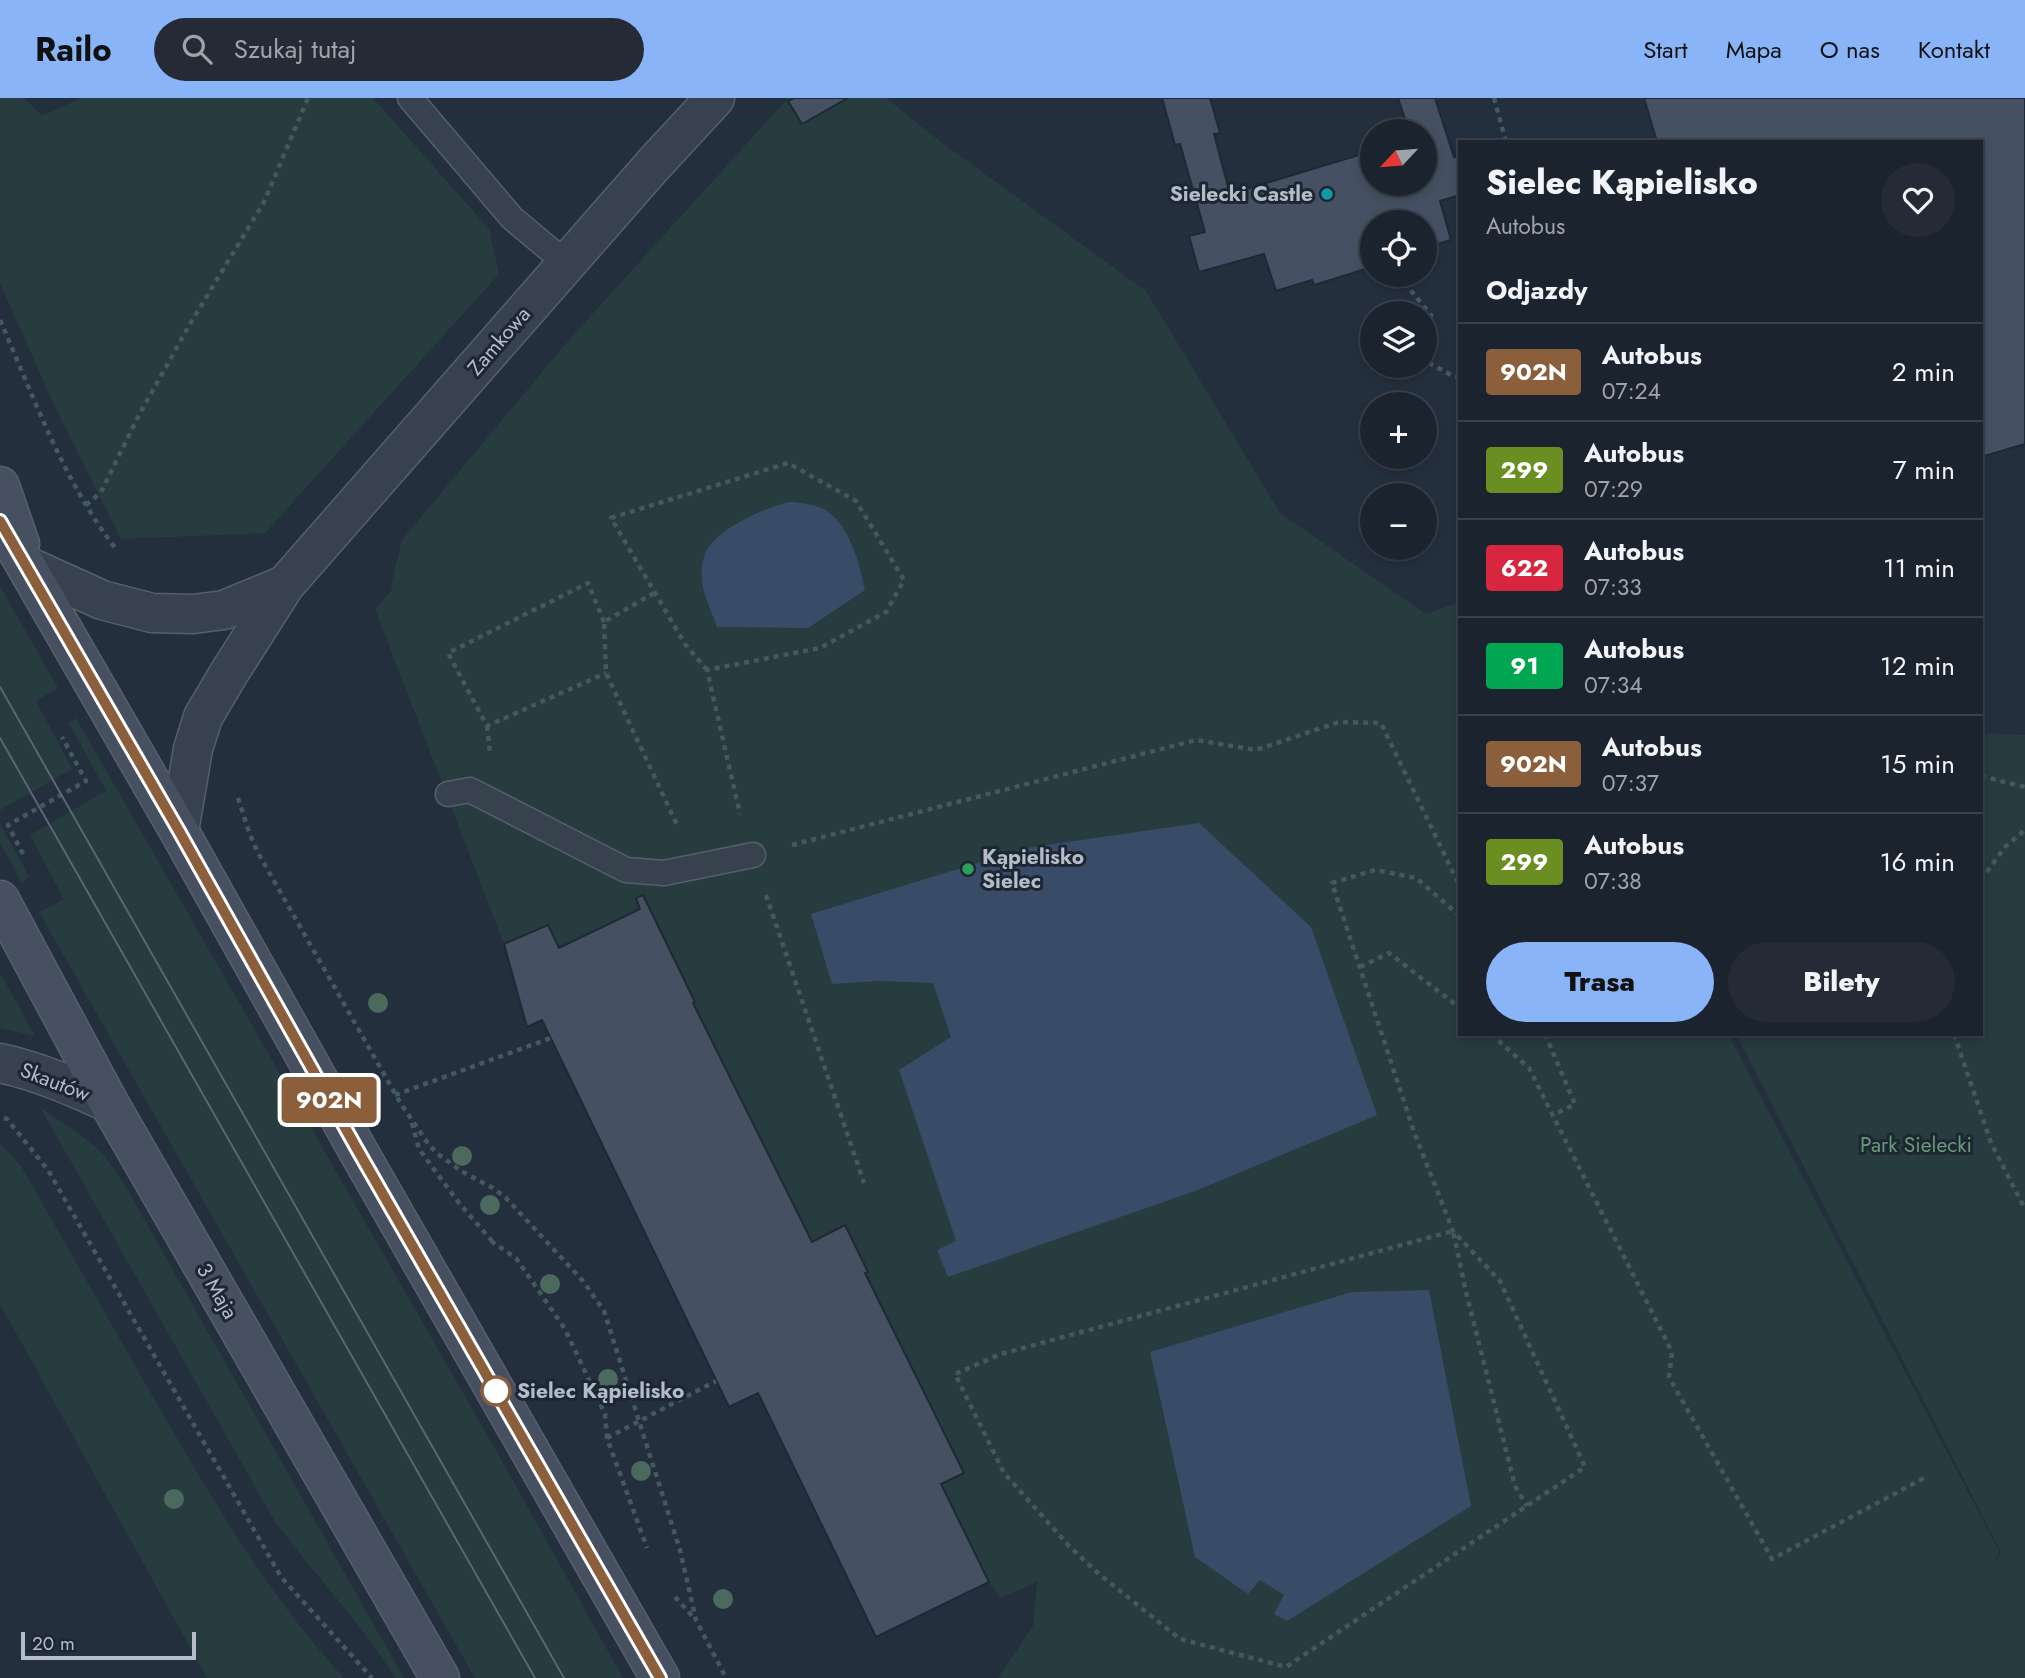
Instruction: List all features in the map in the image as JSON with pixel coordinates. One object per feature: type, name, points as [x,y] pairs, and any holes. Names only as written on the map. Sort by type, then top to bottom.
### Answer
[{"type":"main road","points":[[0,485],[27,566]]},
{"type":"main road","points":[[0,521],[660,1678]]},
{"type":"main road","name":"3 Maja","points":[[0,900],[109,1103],[440,1678]]},
{"type":"street","name":"Zamkowa","points":[[179,831],[193,749],[203,717],[285,585],[715,98]]},
{"type":"street","name":"Zamkowa","points":[[27,566],[102,600],[152,613],[193,614],[224,610],[285,585]]},
{"type":"street","name":"Skautów","points":[[0,1063],[68,1084],[109,1103]]},
{"type":"lane","points":[[410,98],[512,218],[567,264]]},
{"type":"lane","points":[[448,794],[470,790],[626,870],[664,873],[753,855]]},
{"type":"path","points":[[86,505],[101,492],[190,324],[264,202],[308,98]]},
{"type":"path","points":[[1494,98],[1505,140]]},
{"type":"path","points":[[1408,287],[1431,315],[1428,325],[1429,363],[1458,377]]},
{"type":"path","points":[[0,320],[45,423],[86,505],[95,522],[117,550]]},
{"type":"path","points":[[707,670],[820,648],[886,612],[904,580],[856,501],[788,463],[611,518],[685,644],[707,670],[745,834],[864,1183]]},
{"type":"path","points":[[606,673],[487,726],[448,653],[588,583],[604,622],[606,673],[697,867]]},
{"type":"path","points":[[604,622],[654,593]]},
{"type":"path","points":[[753,855],[1196,740],[1256,750],[1339,722],[1381,723],[1458,883]]},
{"type":"path","points":[[26,858],[8,825],[86,781],[61,735]]},
{"type":"path","points":[[1983,777],[2025,787]]},
{"type":"path","points":[[2016,785],[2025,793]]},
{"type":"path","points":[[240,803],[257,851],[395,1095],[429,1145],[446,1161],[506,1198],[592,1291],[604,1311],[680,1550],[696,1620]]},
{"type":"path","points":[[1983,877],[2005,846],[2025,830]]},
{"type":"path","points":[[1458,914],[1416,878],[1375,870],[1332,883],[1414,1132],[1453,1231],[1515,1486],[1527,1506]]},
{"type":"path","points":[[1360,967],[1389,953],[1458,1006]]},
{"type":"path","points":[[1493,1036],[1530,1068],[1672,1352],[1669,1377],[1772,1559],[1926,1477]]},
{"type":"path","points":[[1546,1036],[1575,1104],[1553,1115]]},
{"type":"path","points":[[1955,1036],[1991,1143],[2025,1209]]},
{"type":"path","points":[[395,1095],[551,1038]]},
{"type":"path","points":[[0,1116],[7,1119],[48,1170],[281,1577],[372,1678]]},
{"type":"path","points":[[411,1118],[419,1149],[459,1203],[501,1252]]},
{"type":"path","points":[[1453,1231],[1500,1281],[1585,1467],[1286,1667],[1180,1639],[1099,1574],[1069,1545],[1004,1472],[956,1374],[1001,1354],[1453,1231]]},
{"type":"path","points":[[491,1241],[516,1258],[565,1329],[605,1414],[607,1438],[648,1551]]},
{"type":"path","points":[[607,1438],[716,1381]]},
{"type":"path","points":[[673,1594],[696,1620],[726,1678]]},
{"type":"green space","points":[[0,98],[24,98],[42,116],[81,98],[373,98],[489,229],[499,274],[265,533],[121,539],[55,407],[0,283]]},
{"type":"green space","name":"Kąpielisko Sielec","points":[[788,98],[886,98],[937,139],[1146,291],[1280,513],[1426,614],[1458,602],[1458,1036],[1729,1036],[1999,1551],[1995,1564],[2001,1552],[1737,1036],[1983,1036],[1983,733],[2025,735],[2025,1678],[998,1678],[1033,1626],[1037,1582],[1001,1598],[988,1582],[876,1637],[758,1394],[729,1407],[543,1020],[527,1027],[504,944],[375,609],[392,590],[402,540],[568,341]]},
{"type":"green space","points":[[0,586],[58,688],[36,701],[72,769],[0,810]]},
{"type":"green space","points":[[76,718],[502,1461],[623,1678],[475,1678],[39,912],[64,899],[30,835],[106,791],[69,723]]},
{"type":"green space","points":[[0,824],[29,876],[22,883],[0,843]]},
{"type":"green space","points":[[0,973],[35,1036],[0,1028]]},
{"type":"green space","points":[[40,1107],[103,1154],[123,1182],[404,1678],[395,1678],[352,1617],[274,1520]]},
{"type":"green space","points":[[0,1143],[21,1166],[174,1434],[241,1543],[290,1613],[344,1678],[207,1678],[0,1304]]},
{"type":"water","points":[[789,502],[818,507],[835,518],[853,547],[865,590],[808,628],[717,627],[702,578],[703,559],[709,547],[740,522],[766,509]]},
{"type":"water","points":[[1199,823],[1311,927],[1377,1115],[1198,1190],[948,1277],[937,1250],[956,1241],[899,1070],[951,1037],[933,983],[878,981],[832,984],[811,914],[1026,848]]},
{"type":"water","points":[[1429,1290],[1471,1506],[1287,1621],[1274,1614],[1284,1595],[1260,1580],[1248,1594],[1195,1557],[1150,1352],[1352,1292]]},
{"type":"building","points":[[794,98],[848,98],[802,124],[788,101]]},
{"type":"building","name":"Sielecki Castle","points":[[1162,98],[1210,98],[1220,133],[1214,134],[1230,194],[1360,155],[1360,196],[1437,196],[1437,119],[1405,119],[1398,98],[1435,98],[1454,157],[1458,156],[1458,196],[1440,201],[1451,240],[1437,244],[1437,210],[1360,210],[1360,271],[1314,285],[1312,280],[1276,291],[1264,254],[1199,272],[1189,236],[1205,232],[1180,144],[1175,145]]},
{"type":"building","points":[[1644,98],[2025,98],[2025,444],[1983,456],[1983,140],[1656,140]]},
{"type":"building","points":[[643,895],[695,1002],[693,1003],[812,1242],[845,1225],[868,1272],[865,1273],[964,1473],[941,1484],[989,1582],[876,1637],[758,1393],[729,1407],[542,1020],[527,1027],[504,944],[548,925],[559,948],[640,909],[636,898]]},
{"type":"tram line","points":[[0,687],[564,1678]]},
{"type":"tram line","points":[[0,738],[535,1678]]},
{"type":"bus line","name":"902N","points":[[0,521],[660,1678]]},
{"type":"place","name":"Sielecki Castle","points":[[1327,194]]},
{"type":"place","name":"Kąpielisko Sielec","points":[[968,869]]},
{"type":"place","name":"Sielec Kąpielisko","points":[[496,1391]]},
{"type":"park label","name":"Park Sielecki","points":[[1916,1145]]}]
